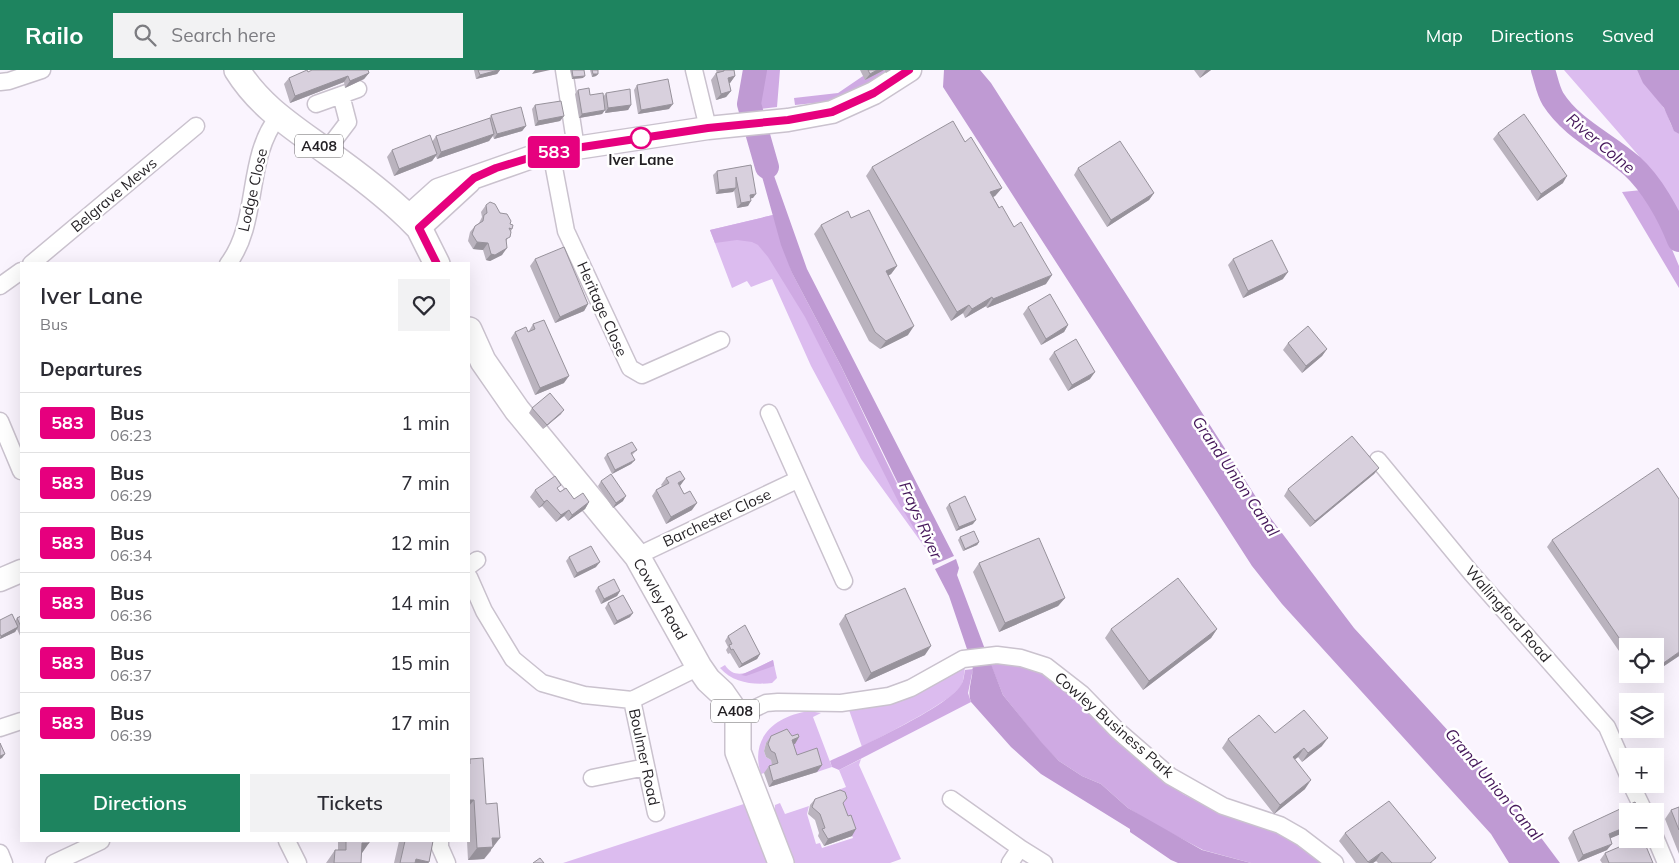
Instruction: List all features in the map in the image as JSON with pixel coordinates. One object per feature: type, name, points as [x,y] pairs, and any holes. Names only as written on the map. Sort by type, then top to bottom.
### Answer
[{"type":"main road","name":"A408","points":[[237,70],[253,92],[278,117],[326,151],[413,222],[436,262]]},
{"type":"main road","points":[[413,222],[438,190],[474,178],[496,168],[551,152],[708,128],[808,117],[846,107],[874,93],[910,70]]},
{"type":"main road","name":"A408","points":[[470,335],[476,364]]},
{"type":"main road","name":"Cowley Road","points":[[476,364],[517,410],[636,556],[698,667],[738,716]]},
{"type":"main road","points":[[0,580],[20,571]]},
{"type":"main road","name":"A408","points":[[738,716],[738,752],[781,863]]},
{"type":"street","points":[[0,82],[9,81],[42,70]]},
{"type":"street","points":[[564,70],[576,148]]},
{"type":"street","points":[[694,70],[708,128]]},
{"type":"street","points":[[316,104],[358,89]]},
{"type":"street","points":[[326,151],[348,122],[341,95]]},
{"type":"street","name":"Lodge Close","points":[[230,262],[235,255],[242,235],[268,132],[278,117]]},
{"type":"street","name":"Belgrave Mews","points":[[33,262],[196,126]]},
{"type":"street","name":"Heritage Close","points":[[551,152],[566,231],[630,368],[642,375],[721,340]]},
{"type":"street","points":[[0,286],[20,272]]},
{"type":"street","points":[[769,413],[797,480],[844,581]]},
{"type":"street","points":[[0,421],[20,469]]},
{"type":"street","name":"Wallingford Road","points":[[1378,460],[1472,574],[1607,727],[1619,754]]},
{"type":"street","name":"Barchester Close","points":[[636,556],[797,480]]},
{"type":"street","points":[[470,579],[484,611],[513,659],[542,683],[584,695],[632,700],[698,667]]},
{"type":"street","name":"Cowley Business Park","points":[[738,716],[766,703],[841,702],[889,696],[911,688],[963,659],[993,655],[1021,658],[1046,666],[1082,694],[1117,730],[1170,776],[1223,806],[1280,825],[1301,837],[1335,863]]},
{"type":"street","name":"Boulmer Road","points":[[632,700],[656,813]]},
{"type":"street","points":[[0,728],[20,721]]},
{"type":"street","points":[[592,778],[646,766]]},
{"type":"street","points":[[951,800],[1044,863]]},
{"type":"street","points":[[54,863],[99,842]]},
{"type":"street","points":[[288,842],[298,863]]},
{"type":"street","points":[[440,842],[440,847],[448,863]]},
{"type":"street","points":[[1010,863],[1020,848]]},
{"type":"street","points":[[1660,848],[1666,863]]},
{"type":"street","points":[[0,853],[4,863]]},
{"type":"shaded area","points":[[758,70],[780,70],[777,107],[760,109]]},
{"type":"shaded area","points":[[884,70],[886,73],[834,101],[795,105],[794,98],[838,93],[863,76]]},
{"type":"shaded area","points":[[1564,70],[1637,70],[1662,105],[1672,126],[1679,134],[1679,236],[1639,156]]},
{"type":"shaded area","points":[[1642,190],[1660,221],[1679,266],[1679,288],[1622,192]]},
{"type":"shaded area","points":[[773,215],[792,273],[927,543],[929,553],[861,459],[811,366],[772,279],[751,287],[747,281],[732,288],[710,230]]},
{"type":"shaded area","points":[[773,215],[792,273],[841,366],[929,553],[900,505],[805,317],[768,257],[758,245],[752,242],[737,240],[715,243],[710,230]]},
{"type":"shaded area","points":[[773,660],[777,678],[772,683],[758,684],[737,680],[720,668],[725,665],[730,671],[741,674],[754,670]]},
{"type":"shaded area","points":[[773,660],[774,666],[746,676],[741,675]]},
{"type":"shaded area","points":[[990,663],[1024,667],[1041,673],[1060,687],[1164,780],[1183,794],[1204,805],[1283,834],[1326,863],[1251,863],[1203,850],[1152,823],[1128,808],[1101,784],[1082,776],[1059,761],[1042,744],[1003,695]]},
{"type":"shaded area","points":[[965,667],[962,684],[955,693],[931,709],[862,747],[849,710],[896,702]]},
{"type":"shaded area","points":[[973,669],[968,693],[971,702],[839,770],[832,767],[830,761],[900,727],[939,704],[953,694],[961,685],[965,670]]},
{"type":"shaded area","points":[[809,711],[821,713],[813,717],[832,767],[817,772],[792,762],[782,736],[766,743],[764,751],[766,757],[771,760],[774,770],[761,774],[758,761],[759,749],[762,739],[768,730],[786,718]]},
{"type":"shaded area","points":[[861,759],[859,765],[901,859],[890,863],[789,863],[775,824],[775,805],[780,803],[785,814],[809,806],[807,814],[816,844],[820,843],[822,848],[853,838],[833,792],[846,787],[839,770]]},
{"type":"shaded area","points":[[756,800],[780,863],[563,863]]},
{"type":"water","points":[[748,70],[758,70],[760,109],[742,111],[743,83]]},
{"type":"water","name":"Grand Union Canal","points":[[944,70],[980,70],[991,83],[1263,508],[1354,628],[1518,807],[1560,863],[1509,863],[1491,834],[1282,604],[1252,566],[943,87]]},
{"type":"water","points":[[1637,70],[1679,70],[1679,134],[1674,131],[1664,108],[1643,83]]},
{"type":"water","points":[[766,136],[772,170],[807,269],[954,556],[933,565],[927,543],[841,366],[792,273],[781,245],[751,137]]},
{"type":"water","points":[[956,559],[959,568],[957,575],[986,652],[969,655],[949,596],[935,569]]},
{"type":"water","points":[[989,659],[1003,695],[1059,761],[1082,776],[1101,784],[1128,808],[1202,850],[1251,863],[1178,863],[1130,832],[1130,829],[1041,774],[1011,747],[971,702],[969,692],[972,662]]},
{"type":"building","points":[[307,70],[308,72],[312,70],[368,70],[369,73],[350,81],[348,76],[295,96],[289,78]]},
{"type":"building","points":[[478,70],[498,70],[480,75]]},
{"type":"building","points":[[572,70],[584,70],[585,76],[573,77]]},
{"type":"building","points":[[592,70],[598,70],[598,74],[593,74]]},
{"type":"building","points":[[724,70],[734,70],[735,76],[728,78],[731,91],[721,94],[716,73]]},
{"type":"building","points":[[868,70],[877,70],[870,74]]},
{"type":"building","points":[[668,79],[673,104],[641,110],[637,85]]},
{"type":"building","points":[[589,88],[590,95],[603,93],[605,110],[582,114],[578,90]]},
{"type":"building","points":[[630,89],[631,105],[608,108],[606,93]]},
{"type":"building","points":[[561,101],[564,116],[538,121],[535,105]]},
{"type":"building","points":[[521,107],[526,126],[497,134],[491,115]]},
{"type":"building","points":[[1524,114],[1567,176],[1541,194],[1498,133]]},
{"type":"building","points":[[490,118],[494,134],[441,152],[436,136]]},
{"type":"building","points":[[953,121],[965,142],[971,137],[1002,188],[990,192],[999,208],[1002,206],[1014,227],[1021,222],[1052,275],[993,299],[992,297],[972,309],[969,305],[957,312],[872,167]]},
{"type":"building","points":[[430,135],[437,154],[399,169],[392,150]]},
{"type":"building","points":[[1120,141],[1154,193],[1111,220],[1078,168]]},
{"type":"building","points":[[751,165],[756,194],[750,195],[751,201],[741,203],[736,177],[736,188],[719,190],[717,171]]},
{"type":"building","points":[[490,202],[495,204],[500,213],[507,214],[511,221],[510,224],[513,225],[512,229],[509,228],[511,232],[510,237],[506,239],[507,248],[495,255],[491,254],[488,243],[477,242],[472,234],[475,226],[483,221],[484,215],[487,213],[486,205]]},
{"type":"building","points":[[869,210],[897,266],[886,271],[914,326],[886,341],[875,332],[821,225],[848,211],[851,218]]},
{"type":"building","points":[[1272,240],[1288,272],[1248,291],[1233,259]]},
{"type":"building","points":[[564,247],[588,304],[560,317],[535,259]]},
{"type":"building","points":[[1050,294],[1068,325],[1046,339],[1028,307]]},
{"type":"building","points":[[544,320],[569,376],[540,388],[515,332],[526,327],[528,332],[535,329],[533,324]]},
{"type":"building","points":[[1308,326],[1327,349],[1306,366],[1288,343]]},
{"type":"building","points":[[1076,339],[1095,372],[1072,385],[1054,352]]},
{"type":"building","points":[[550,393],[564,410],[547,425],[532,408]]},
{"type":"building","points":[[1352,436],[1379,468],[1315,521],[1288,489]]},
{"type":"building","points":[[632,442],[637,450],[631,453],[635,460],[615,470],[607,454]]},
{"type":"building","points":[[1658,468],[1679,499],[1679,652],[1664,663],[1664,638],[1619,638],[1552,540]]},
{"type":"building","points":[[680,471],[685,479],[678,483],[684,494],[690,491],[697,503],[671,517],[656,490],[669,483],[666,478]]},
{"type":"building","points":[[611,474],[626,496],[616,503],[601,481]]},
{"type":"building","points":[[555,476],[561,485],[557,488],[560,492],[566,488],[574,499],[583,493],[589,502],[572,515],[569,510],[561,515],[547,500],[544,502],[535,490]]},
{"type":"building","points":[[965,496],[976,520],[959,527],[949,504]]},
{"type":"building","points":[[974,531],[979,542],[965,549],[960,537]]},
{"type":"building","points":[[1039,538],[1065,598],[1005,623],[979,563]]},
{"type":"building","points":[[591,546],[600,562],[577,573],[569,557]]},
{"type":"building","points":[[1178,578],[1217,629],[1149,681],[1111,629]]},
{"type":"building","points":[[614,579],[620,591],[604,599],[598,587]]},
{"type":"building","points":[[905,588],[931,646],[871,673],[845,615]]},
{"type":"building","points":[[623,595],[633,613],[617,621],[608,603]]},
{"type":"building","points":[[12,614],[18,627],[1,636],[0,620]]},
{"type":"building","points":[[745,625],[760,654],[742,664],[733,649],[731,650],[729,645],[732,644],[728,636]]},
{"type":"building","points":[[1304,710],[1328,738],[1308,753],[1304,748],[1293,757],[1311,780],[1280,805],[1228,739],[1259,715],[1275,733]]},
{"type":"building","points":[[787,729],[792,736],[798,734],[799,737],[792,740],[797,755],[817,748],[822,765],[773,781],[769,766],[778,763],[775,753],[771,751],[768,744],[771,736]]},
{"type":"building","points":[[0,743],[5,754],[0,756]]},
{"type":"building","points":[[483,758],[486,804],[497,803],[500,838],[492,838],[493,847],[477,848],[474,800],[470,800],[470,759]]},
{"type":"building","points":[[840,790],[845,792],[847,798],[843,803],[848,816],[851,815],[856,829],[828,839],[822,829],[825,828],[820,814],[812,807],[815,799]]},
{"type":"building","points":[[1389,801],[1436,858],[1430,863],[1392,863],[1382,852],[1368,862],[1345,833]]},
{"type":"building","points":[[1679,807],[1679,830],[1671,810]]},
{"type":"building","points":[[1619,809],[1619,830],[1609,834],[1612,844],[1583,855],[1573,831]]},
{"type":"building","points":[[346,842],[369,842],[362,843],[361,863],[334,863],[335,850],[346,850]]},
{"type":"building","points":[[405,842],[433,842],[429,862],[416,859],[415,863],[400,863]]},
{"type":"building","points":[[1619,847],[1647,848],[1653,863],[1609,863],[1605,853]]},
{"type":"building","points":[[540,858],[544,863],[533,863]]},
{"type":"waterway","name":"Frays River","points":[[755,70],[749,104],[767,167]]},
{"type":"waterway","name":"River Colne","points":[[1543,70],[1551,96],[1561,110],[1579,127],[1622,158],[1639,173],[1665,210],[1679,240]]},
{"type":"bus line","name":"583","points":[[436,262],[419,228],[474,178],[496,168],[551,152],[708,128],[788,120],[832,112],[874,93],[909,70]]},
{"type":"place","name":"Iver Lane","points":[[641,138]]}]
